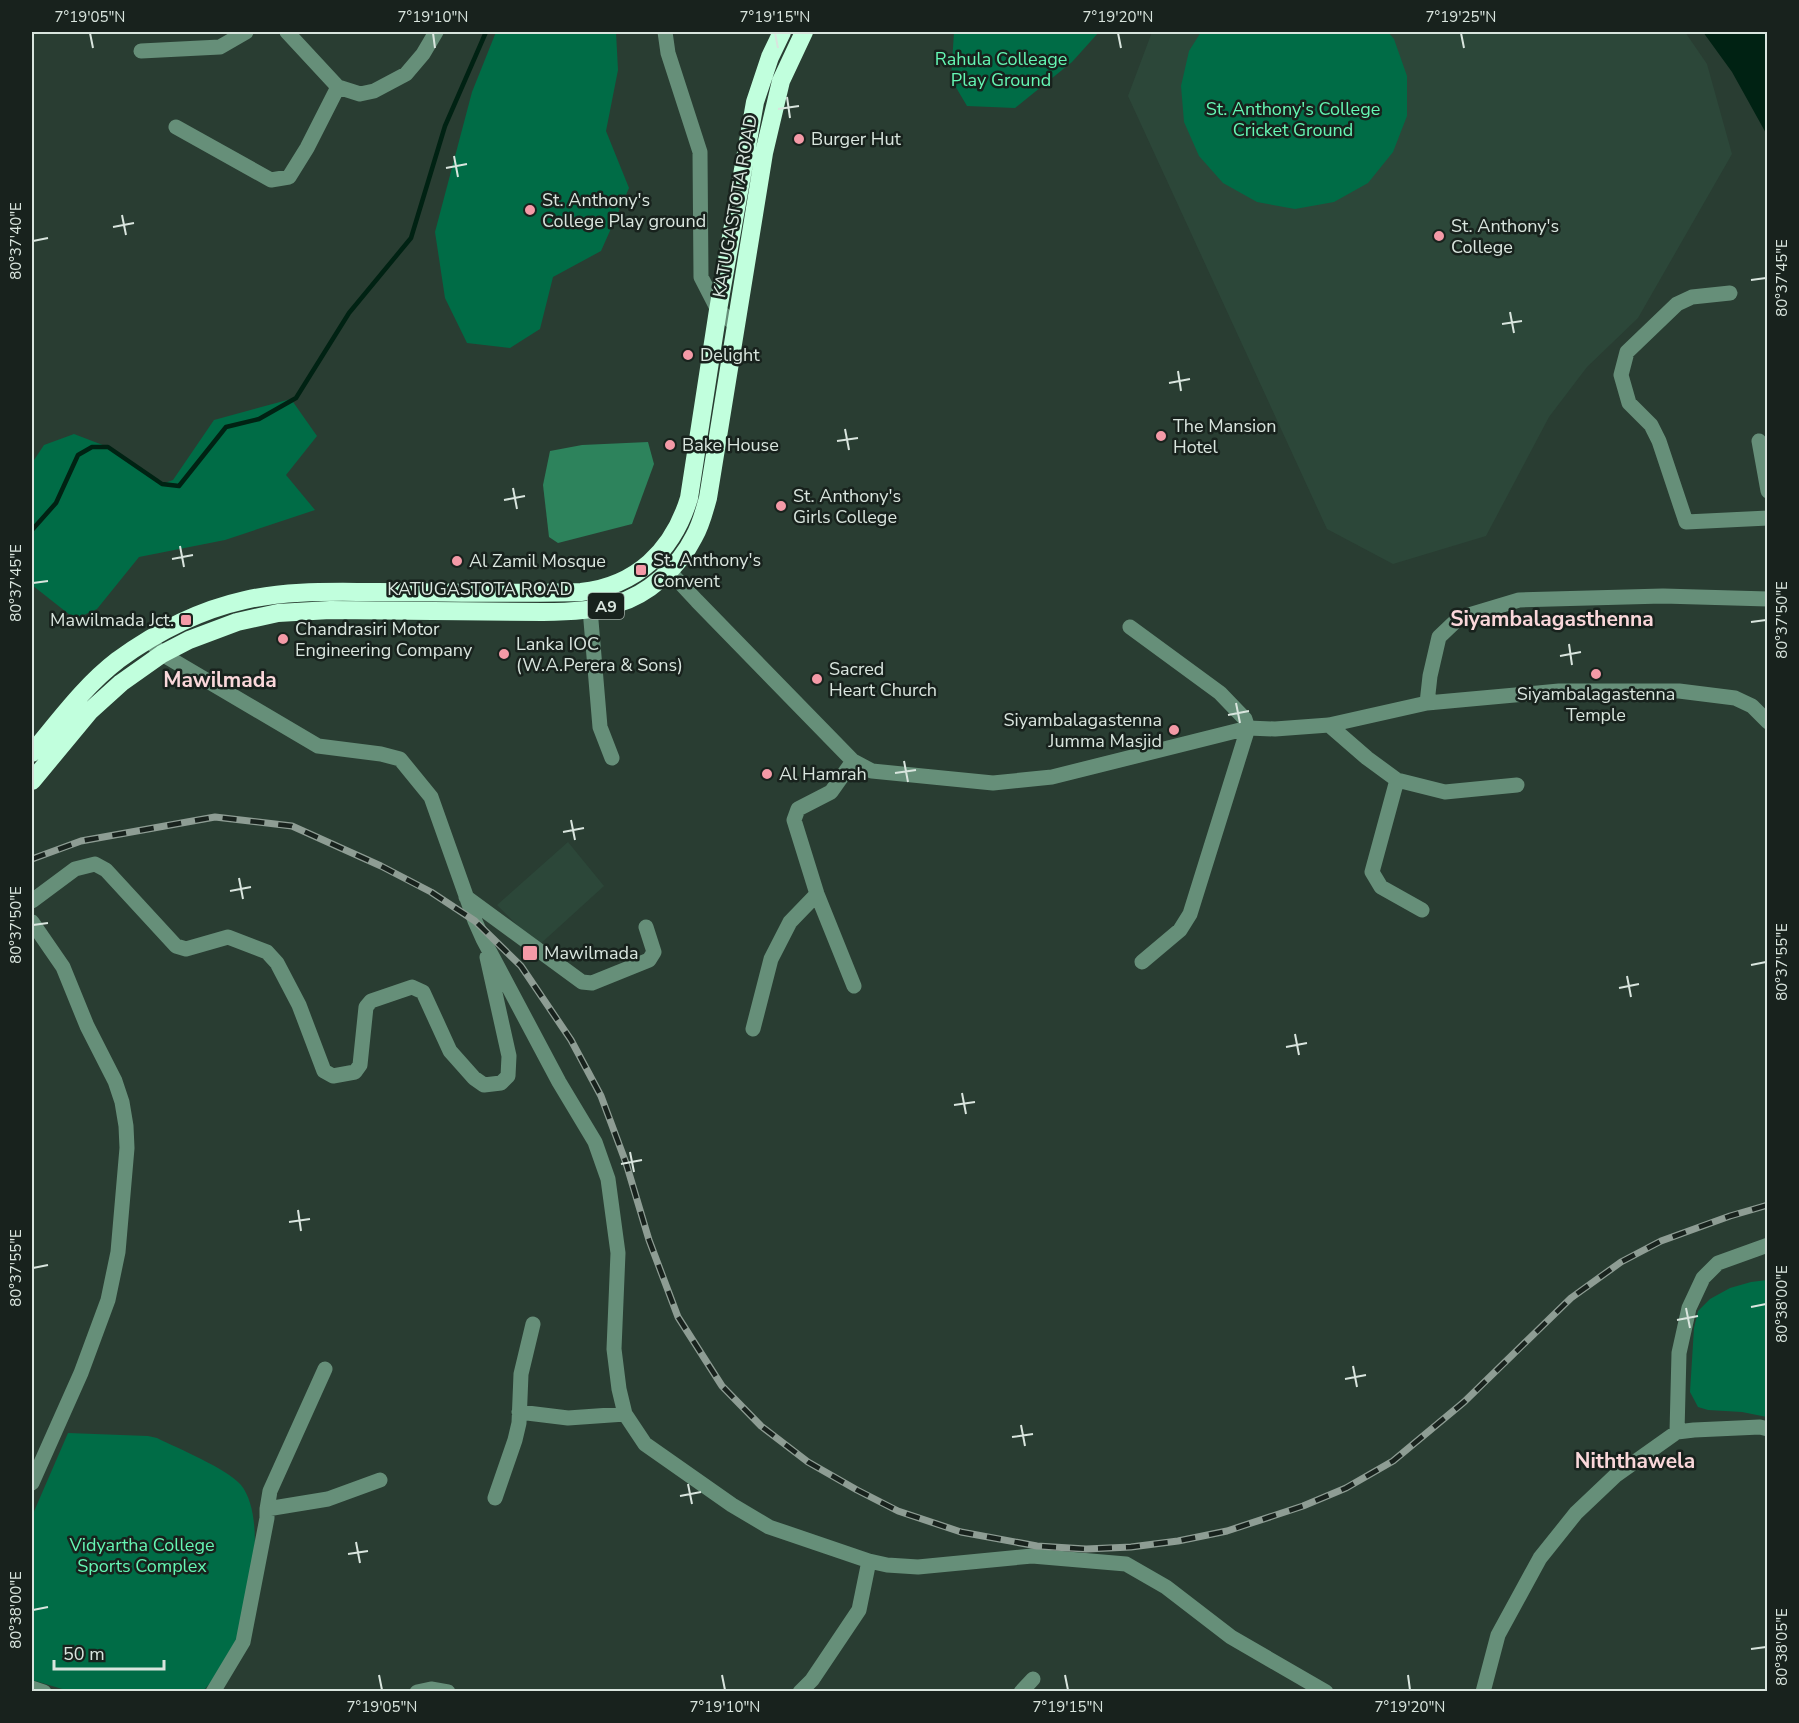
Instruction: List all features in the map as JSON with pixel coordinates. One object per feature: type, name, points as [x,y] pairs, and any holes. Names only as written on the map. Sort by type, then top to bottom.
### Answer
[{"type":"highway","name":"KATUGASTOTA ROAD","points":[[32,753],[78,697],[102,673],[149,640],[204,613],[246,600],[329,591],[580,592],[609,587],[618,583],[641,570],[656,557],[676,531],[689,498],[718,310],[755,102],[770,57],[782,32]]},
{"type":"highway","name":"KATUGASTOTA ROAD","points":[[32,781],[90,711],[121,683],[162,654],[214,630],[278,613],[363,610],[543,612],[590,609],[613,605],[632,598],[660,580],[687,549],[702,520],[708,498],[753,212],[774,107],[781,81],[804,32]]},
{"type":"street","points":[[141,51],[220,47],[246,32]]},
{"type":"street","points":[[287,32],[338,87],[360,94],[374,91],[406,74],[423,54],[436,32]]},
{"type":"street","points":[[665,32],[668,53],[700,152],[701,277],[718,310],[736,325]]},
{"type":"street","points":[[176,127],[271,180],[289,177],[307,148],[338,87]]},
{"type":"street","points":[[1730,293],[1692,297],[1677,304],[1627,352],[1621,375],[1629,403],[1651,425],[1659,441],[1686,522],[1767,518]]},
{"type":"street","points":[[1759,441],[1767,491]]},
{"type":"street","points":[[656,557],[853,761],[872,771],[993,783],[1052,777],[1248,728],[1275,729],[1329,724],[1427,703],[1558,691],[1679,691],[1735,698],[1752,706],[1767,722]]},
{"type":"street","points":[[1427,703],[1430,676],[1439,637],[1459,618],[1519,600],[1663,596],[1767,599]]},
{"type":"street","points":[[590,609],[600,727],[612,758]]},
{"type":"street","points":[[1130,627],[1220,693],[1245,719],[1248,728],[1190,914],[1180,930],[1142,962]]},
{"type":"street","points":[[149,640],[162,654],[318,746],[381,754],[400,759],[431,797],[483,939],[559,1082],[595,1142],[608,1179],[618,1253],[614,1349],[619,1389],[625,1414],[645,1444],[732,1505],[769,1527],[869,1561],[918,1567],[1032,1556],[1126,1564],[1166,1587],[1231,1637],[1326,1692]]},
{"type":"street","points":[[1329,724],[1396,780],[1445,792],[1517,785]]},
{"type":"street","points":[[853,761],[831,792],[798,809],[794,820],[817,894],[854,986]]},
{"type":"street","points":[[1396,780],[1372,872],[1381,887],[1422,910]]},
{"type":"street","points":[[32,901],[75,869],[95,864],[106,870],[176,946],[186,949],[228,937],[267,952],[277,963],[299,1005],[324,1071],[333,1076],[355,1072],[360,1065],[366,1007],[371,1001],[412,987],[423,992],[450,1051],[474,1078],[484,1085],[501,1083],[508,1076],[509,1056],[483,939]]},
{"type":"street","points":[[753,1029],[771,959],[790,922],[817,894]]},
{"type":"street","points":[[466,897],[582,982],[592,983],[649,960],[654,952],[646,927]]},
{"type":"street","points":[[32,922],[63,967],[87,1026],[115,1081],[124,1110],[128,1148],[118,1252],[108,1300],[81,1373],[32,1483]]},
{"type":"street","points":[[1677,1432],[1679,1353],[1689,1308],[1703,1278],[1718,1263],[1767,1245]]},
{"type":"street","points":[[495,1498],[519,1423],[521,1374],[533,1324]]},
{"type":"street","points":[[213,1692],[243,1642],[270,1491],[325,1369]]},
{"type":"street","points":[[519,1412],[568,1418],[625,1414]]},
{"type":"street","points":[[1483,1692],[1498,1635],[1540,1558],[1576,1513],[1615,1476],[1677,1432],[1760,1427],[1767,1429]]},
{"type":"street","points":[[267,1509],[328,1499],[380,1480]]},
{"type":"street","points":[[800,1692],[815,1686],[859,1610],[869,1561]]},
{"type":"street","points":[[1021,1692],[1033,1679]]},
{"type":"street","points":[[32,1688],[44,1692]]},
{"type":"street","points":[[417,1692],[431,1689],[448,1692]]},
{"type":"shaded area","name":"St. Anthony's College","points":[[1152,32],[1685,32],[1707,64],[1732,154],[1638,318],[1587,367],[1549,417],[1486,536],[1393,564],[1327,529],[1128,96]]},
{"type":"shaded area","points":[[1703,32],[1767,32],[1767,135],[1732,72]]},
{"type":"shaded area","points":[[568,842],[604,886],[538,946],[497,905]]},
{"type":"green space","name":"St. Anthony's College Play ground","points":[[496,32],[616,32],[618,70],[606,131],[629,188],[601,251],[553,277],[540,329],[510,348],[467,343],[445,298],[435,232],[472,92]]},
{"type":"green space","name":"Rahula Colleage Play Ground","points":[[954,32],[1099,32],[1072,62],[1015,108],[967,106],[951,79]]},
{"type":"green space","name":"St. Anthony's College Cricket Ground","points":[[1201,32],[1388,32],[1394,39],[1407,76],[1407,116],[1393,152],[1368,183],[1334,202],[1295,209],[1257,202],[1223,183],[1199,156],[1184,122],[1181,86],[1189,51]]},
{"type":"green space","points":[[291,399],[317,436],[286,475],[315,510],[225,540],[139,557],[97,609],[75,619],[32,585],[32,463],[44,445],[74,434],[108,447],[162,484],[173,480],[214,420]]},
{"type":"green space","points":[[648,442],[654,464],[632,524],[558,543],[549,537],[543,485],[550,451],[582,445]]},
{"type":"green space","points":[[1767,1280],[1767,1417],[1698,1407],[1690,1392],[1694,1328],[1698,1311],[1710,1299],[1730,1288]]},
{"type":"green space","name":"Vidyartha College Sports Complex","points":[[68,1433],[157,1438],[202,1459],[225,1472],[241,1485],[249,1501],[254,1521],[255,1544],[249,1594],[244,1617],[230,1655],[218,1674],[203,1691],[69,1691],[32,1680],[32,1516]]},
{"type":"waterway","points":[[32,530],[56,503],[78,455],[92,447],[108,447],[162,484],[179,486],[226,427],[259,419],[296,398],[349,313],[411,238],[445,126],[486,32]]},
{"type":"railway","points":[[32,859],[81,841],[215,817],[292,826],[381,866],[431,892],[475,921],[521,966],[571,1040],[601,1096],[626,1163],[649,1240],[678,1317],[722,1386],[761,1426],[808,1462],[898,1511],[961,1532],[1037,1546],[1086,1549],[1131,1547],[1178,1541],[1227,1531],[1303,1506],[1346,1488],[1393,1461],[1464,1402],[1571,1298],[1621,1262],[1661,1241],[1768,1205]]},
{"type":"place","name":"Burger Hut","points":[[799,139]]},
{"type":"place","name":"St. Anthony's College Play ground","points":[[530,210]]},
{"type":"place","name":"St. Anthony's College","points":[[1439,236]]},
{"type":"place","name":"Delight","points":[[688,355]]},
{"type":"place","name":"The Mansion Hotel","points":[[1161,436]]},
{"type":"place","name":"Bake House","points":[[670,445]]},
{"type":"place","name":"St. Anthony's Girls College","points":[[781,506]]},
{"type":"place","name":"Al Zamil Mosque","points":[[457,561]]},
{"type":"place","name":"St. Anthony's Convent","points":[[641,570]]},
{"type":"place","name":"Mawilmada Jct.","points":[[186,620]]},
{"type":"place","name":"Chandrasiri Motor Engineering Company","points":[[283,639]]},
{"type":"place","name":"Lanka IOC (W.A.Perera & Sons)","points":[[504,654]]},
{"type":"place","name":"Siyambalagastenna Temple","points":[[1596,674]]},
{"type":"place","name":"Sacred Heart Church","points":[[817,679]]},
{"type":"place","name":"Siyambalagastenna Jumma Masjid","points":[[1174,730]]},
{"type":"place","name":"Al Hamrah","points":[[767,774]]},
{"type":"place","name":"Mawilmada","points":[[530,953]]},
{"type":"district","name":"Siyambalagasthenna","points":[[1552,619]]},
{"type":"district","name":"Mawilmada","points":[[220,680]]},
{"type":"district","name":"Niththawela","points":[[1635,1461]]}]
